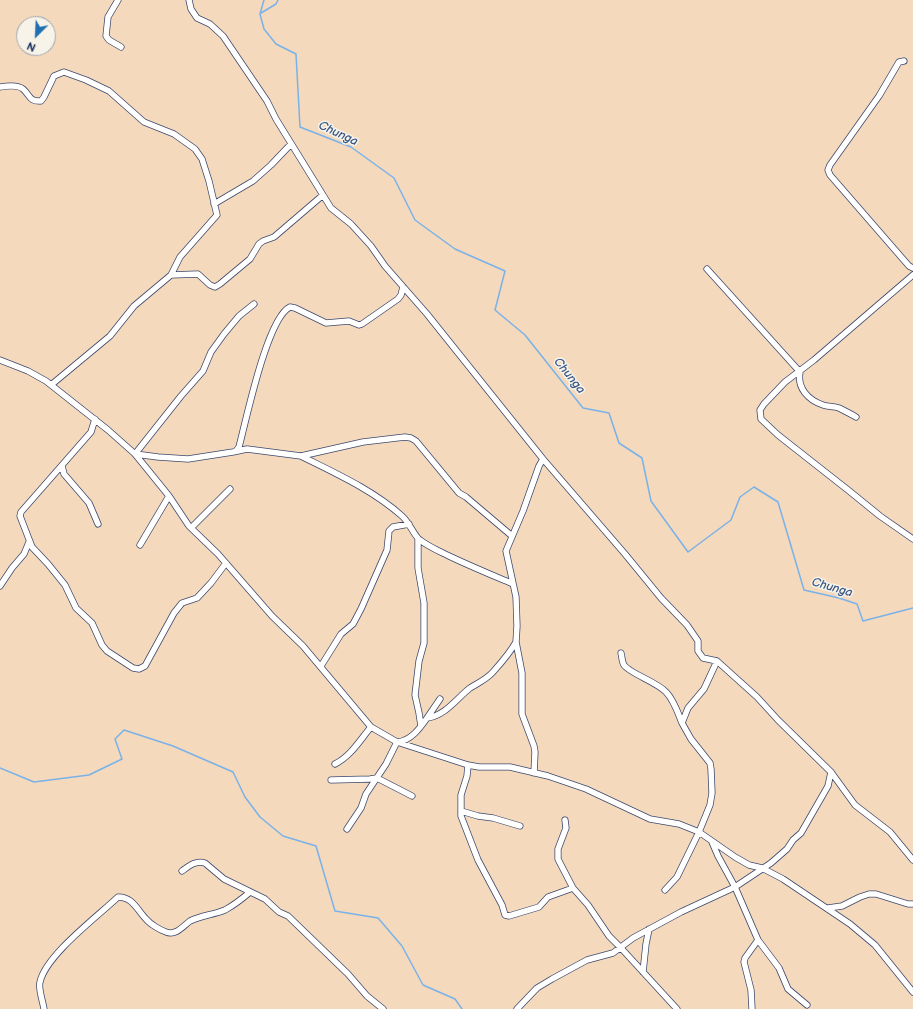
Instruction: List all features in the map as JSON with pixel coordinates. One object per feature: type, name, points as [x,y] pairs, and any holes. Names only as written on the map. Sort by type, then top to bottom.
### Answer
[{"type":"street","points":[[118,0],[108,17],[106,36],[109,40],[121,47]]},
{"type":"street","points":[[189,0],[191,9],[197,18],[210,24],[223,36],[267,101],[276,119],[331,208],[351,224],[371,246],[385,266],[427,314],[543,459],[661,598],[687,625],[698,641],[698,651],[703,658],[710,661],[717,661],[757,697],[778,720],[831,772],[850,801],[890,832],[913,860]]},
{"type":"street","points":[[904,61],[899,62],[879,96],[828,170],[830,175],[863,214],[909,266],[913,268]]},
{"type":"street","points":[[0,87],[19,87],[23,89],[30,98],[41,101],[54,76],[64,72],[105,88],[144,122],[174,134],[195,148],[202,159],[217,215],[180,257],[171,275],[134,306],[110,336],[50,384]]},
{"type":"street","points":[[214,204],[253,180],[271,166],[291,144]]},
{"type":"street","points":[[171,275],[198,274],[210,285],[215,287],[250,259],[263,241],[274,237],[323,196]]},
{"type":"street","points":[[707,270],[800,372],[799,384],[810,398],[823,405],[838,408],[856,417]]},
{"type":"street","points":[[913,275],[800,372],[785,382],[760,410],[761,419],[778,436],[880,516],[913,539]]},
{"type":"street","points":[[236,451],[239,447],[265,349],[283,312],[290,307],[326,323],[349,321],[359,325],[398,299],[401,295],[403,287]]},
{"type":"street","points":[[136,454],[181,396],[203,371],[211,352],[224,334],[239,316],[254,304]]},
{"type":"street","points":[[1,359],[28,371],[50,384],[95,419],[136,454],[169,496],[191,528],[226,563],[272,616],[303,646],[371,727],[397,742],[468,765],[478,767],[510,767],[534,773],[586,789],[650,819],[680,824],[699,832],[735,858],[749,865],[762,868],[787,881],[850,924],[874,945],[913,992]]},
{"type":"street","points":[[95,419],[91,432],[20,516],[29,542],[65,585],[76,608],[92,623],[102,645],[107,651],[133,668],[139,669],[145,666],[174,613],[182,603],[197,598],[211,583],[226,563]]},
{"type":"street","points":[[300,456],[363,442],[405,437],[411,438],[416,441],[456,489],[512,536]]},
{"type":"street","points":[[136,454],[188,459],[247,449],[300,456],[349,480],[376,496],[402,516],[410,524],[418,539],[431,548],[514,584]]},
{"type":"street","points":[[534,773],[535,752],[533,741],[522,714],[522,674],[516,642],[517,611],[514,584],[506,551],[543,459]]},
{"type":"street","points":[[62,466],[64,474],[89,503],[98,524]]},
{"type":"street","points":[[191,528],[230,489]]},
{"type":"street","points":[[140,545],[169,496]]},
{"type":"street","points":[[321,666],[341,634],[353,624],[387,550],[389,531],[393,527],[410,524]]},
{"type":"street","points":[[418,539],[418,568],[424,603],[424,644],[419,661],[415,696],[420,713],[421,726]]},
{"type":"street","points":[[0,586],[24,554],[29,542]]},
{"type":"street","points":[[427,718],[436,716],[443,712],[487,677],[507,655],[516,642]]},
{"type":"street","points":[[621,653],[624,666],[647,678],[667,692],[691,739],[710,763],[712,793],[710,806],[677,877],[665,890]]},
{"type":"street","points":[[682,723],[688,708],[704,690],[717,661]]},
{"type":"street","points":[[397,742],[404,742],[409,739],[421,726],[440,699]]},
{"type":"street","points":[[335,764],[351,752],[371,727]]},
{"type":"street","points":[[347,829],[358,813],[366,794],[386,764],[397,742]]},
{"type":"street","points":[[468,765],[467,776],[461,795],[462,821],[478,860],[507,916],[538,907],[548,897],[573,888]]},
{"type":"street","points":[[517,1009],[537,988],[552,979],[587,960],[613,953],[649,928],[735,887],[771,863],[787,849],[793,840],[801,833],[828,786],[831,772]]},
{"type":"street","points":[[331,780],[377,778],[412,796]]},
{"type":"street","points":[[461,810],[478,816],[493,818],[520,826]]},
{"type":"street","points":[[566,820],[566,828],[558,849],[558,859],[573,888],[609,936],[678,1009]]},
{"type":"street","points":[[712,841],[718,856],[735,887],[758,940],[779,968],[788,989],[807,1005]]},
{"type":"street","points":[[182,871],[190,865],[202,862],[206,863],[224,879],[265,899],[279,912],[288,916],[348,974],[367,996],[383,1009]]},
{"type":"street","points":[[44,1009],[39,983],[45,971],[57,953],[118,897],[128,899],[136,905],[145,919],[168,933],[173,933],[188,922],[202,915],[224,910],[241,900],[250,892]]},
{"type":"street","points":[[828,908],[842,906],[869,894],[876,894],[908,904],[913,904]]},
{"type":"street","points":[[643,972],[649,928]]},
{"type":"street","points":[[752,1009],[752,990],[744,962],[745,958],[758,940]]},
{"type":"waterway","name":"Chunga","points":[[264,0],[260,14],[264,29],[276,44],[296,54],[300,127],[351,147],[394,178],[415,220],[455,249],[505,271],[495,310],[525,335],[583,408],[609,413],[619,443],[642,458],[651,501],[688,552],[731,520],[740,497],[754,487],[778,502],[804,590],[839,598],[857,604],[863,621],[913,608]]},
{"type":"waterway","points":[[261,13],[276,4],[278,0]]},
{"type":"waterway","points":[[0,768],[34,782],[89,775],[122,759],[115,739],[124,730],[173,746],[233,772],[245,797],[260,817],[283,836],[316,846],[335,911],[378,918],[402,946],[423,985],[455,999],[462,1009]]}]
